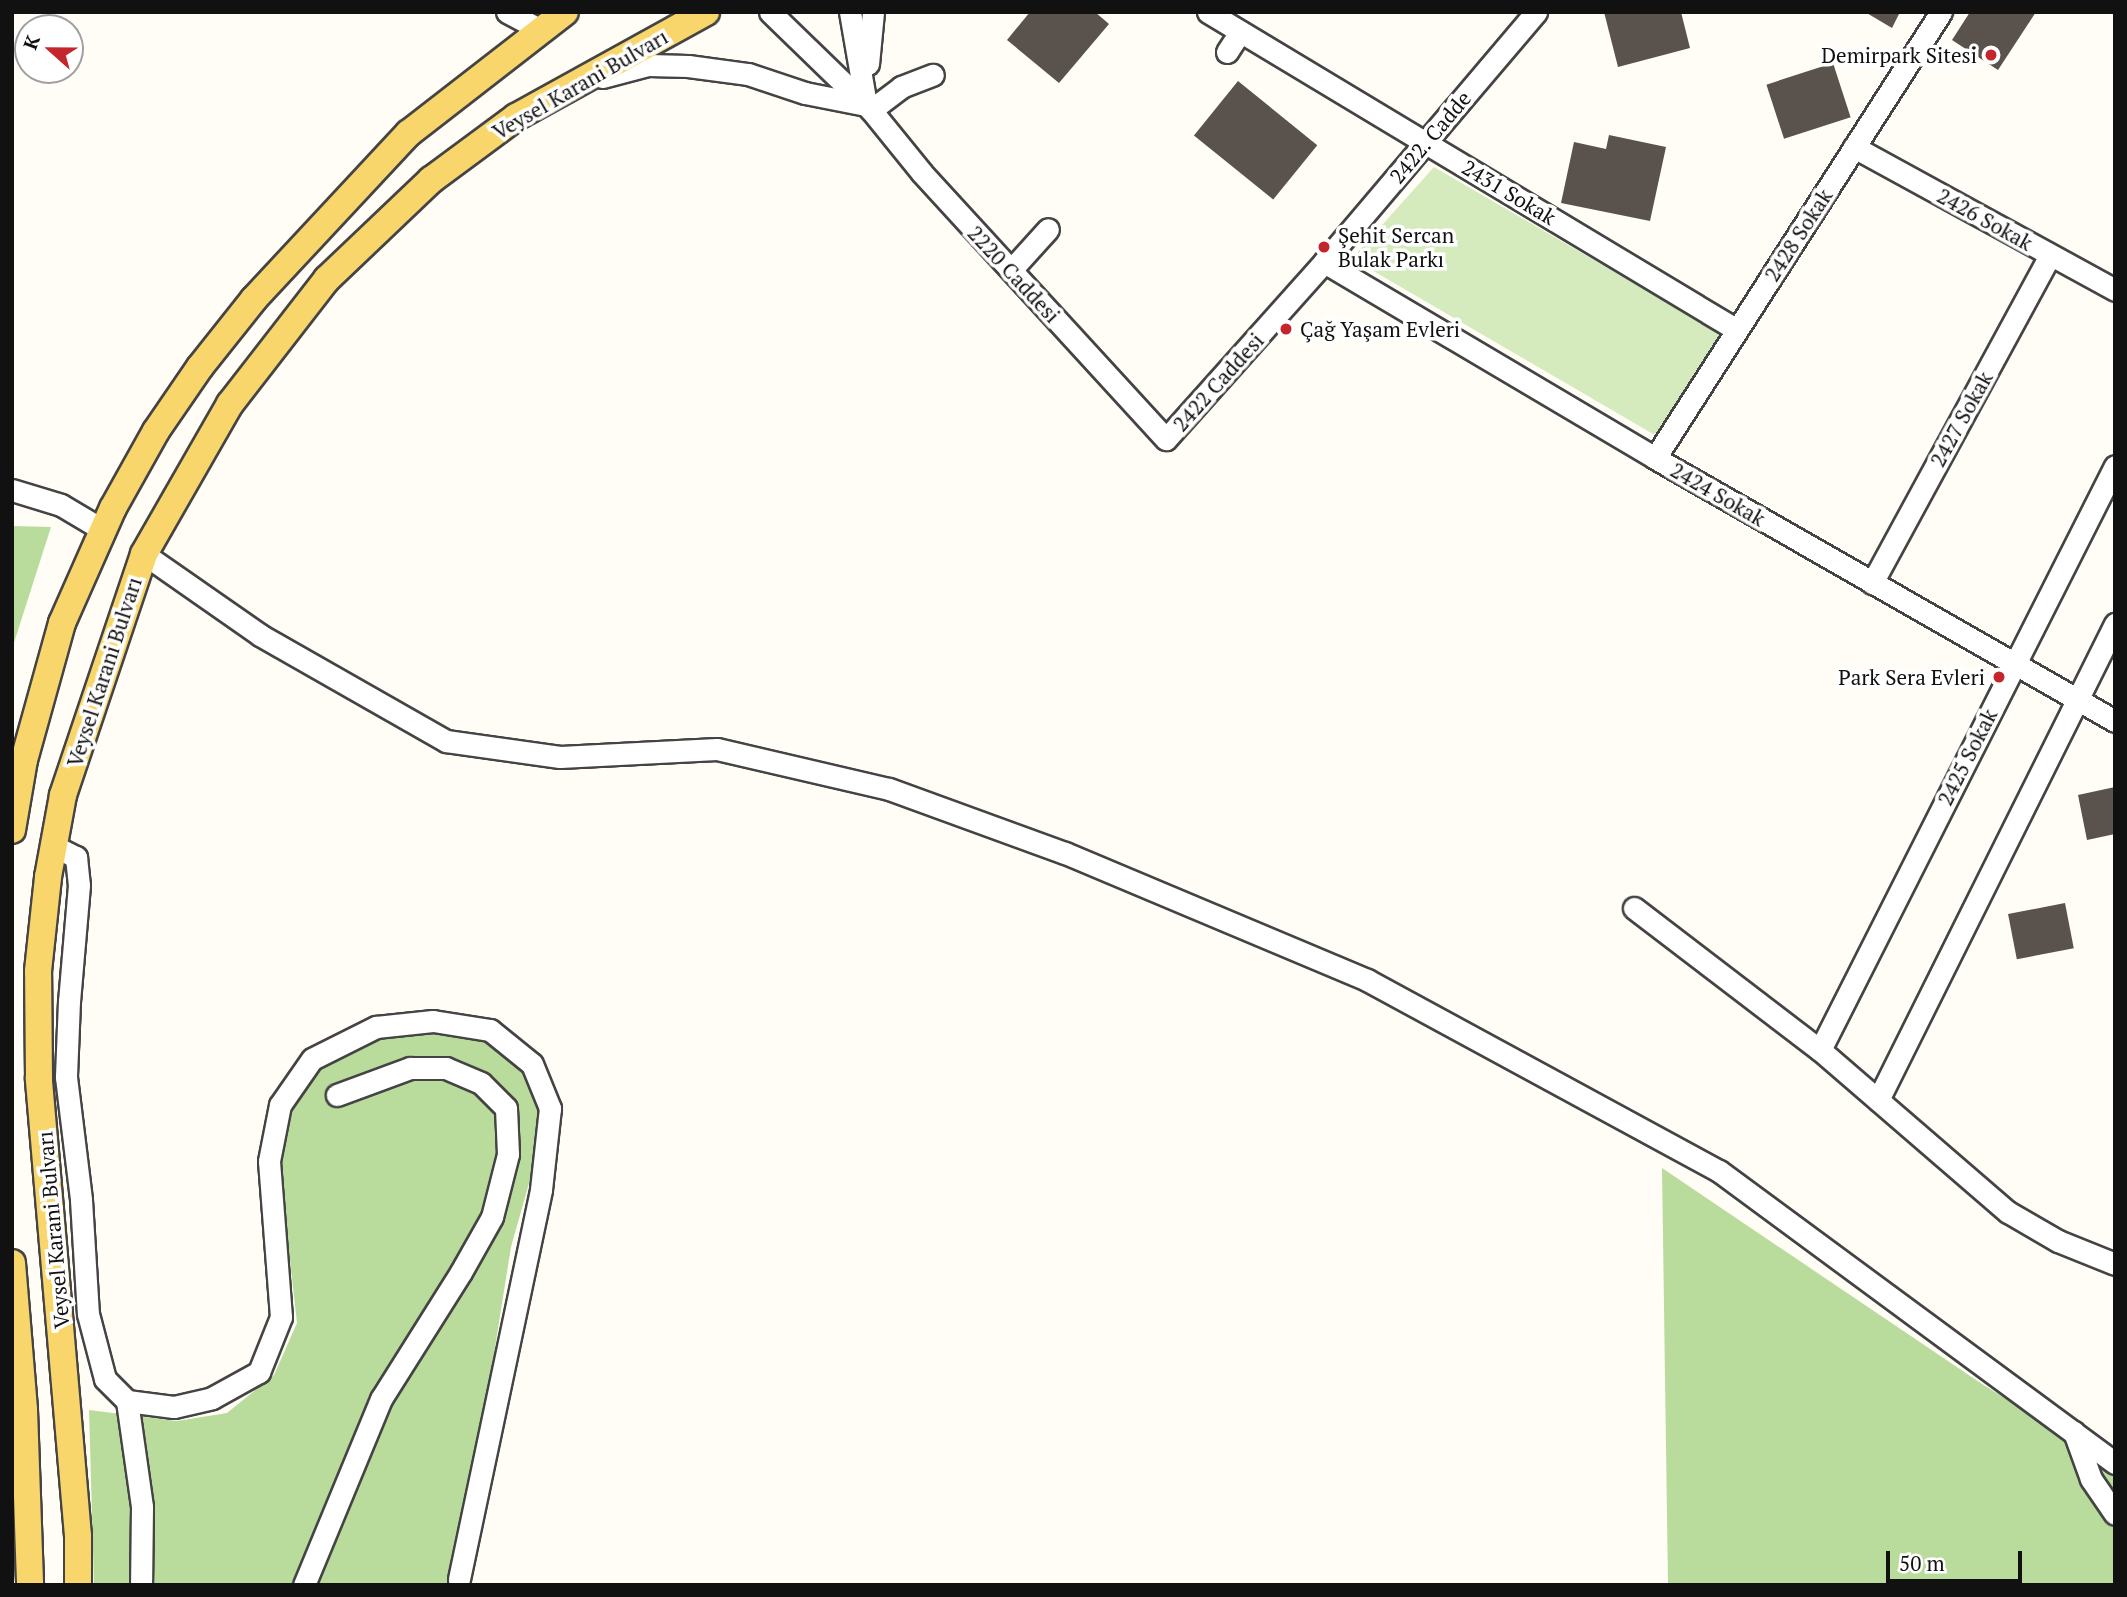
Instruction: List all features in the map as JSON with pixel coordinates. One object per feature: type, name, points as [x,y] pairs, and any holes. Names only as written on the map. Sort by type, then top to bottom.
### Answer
[{"type":"main road","points":[[12,830],[24,760],[62,623],[103,530],[156,431],[200,367],[254,299],[409,133],[565,12]]},
{"type":"main road","name":"Veysel Karani Bulvarı","points":[[78,1585],[78,1536],[39,1078],[38,971],[63,795],[144,554],[230,404],[327,279],[431,180],[516,117],[706,12]]},
{"type":"main road","name":"Veysel Karani Bulvarı","points":[[12,1263],[24,1410],[30,1585]]},
{"type":"street","points":[[508,12],[542,31]]},
{"type":"street","name":"2220 Caddesi","points":[[770,12],[869,107],[922,173],[1167,439]]},
{"type":"street","name":"2220 Caddesi","points":[[850,12],[869,107]]},
{"type":"street","points":[[869,107],[873,12]]},
{"type":"street","name":"2431 Sokak","points":[[1208,12],[1737,330]]},
{"type":"street","name":"2422. Cadde","points":[[1324,262],[1536,12]]},
{"type":"street","name":"2428 Sokak","points":[[1655,458],[1941,12]]},
{"type":"street","points":[[1227,52],[1240,32]]},
{"type":"street","points":[[580,83],[648,65],[688,66],[748,74],[805,93],[869,107],[901,87],[933,75]]},
{"type":"street","name":"2426 Sokak","points":[[1854,147],[2115,290]]},
{"type":"street","points":[[1011,270],[1048,229]]},
{"type":"street","name":"2427 Sokak","points":[[1872,583],[2050,255]]},
{"type":"street","name":"2422 Caddesi","points":[[1167,439],[1324,262]]},
{"type":"street","name":"2424 Sokak","points":[[1324,262],[1655,458],[2115,721]]},
{"type":"street","name":"2425 Sokak","points":[[1820,1050],[2115,466]]},
{"type":"street","points":[[12,490],[61,505],[103,530]]},
{"type":"street","points":[[144,554],[260,635],[446,741],[560,757],[717,749],[889,789],[1065,853],[1367,980],[1719,1171],[2115,1463]]},
{"type":"street","points":[[1878,1100],[2115,624]]},
{"type":"street","points":[[54,846],[76,857],[79,885],[69,1001],[66,1077],[81,1200],[88,1314],[105,1379],[127,1401],[142,1507],[141,1585]]},
{"type":"street","points":[[1634,908],[1820,1050],[2008,1212],[2059,1241],[2115,1264]]},
{"type":"street","points":[[127,1401],[174,1407],[212,1398],[259,1372],[281,1317],[269,1161],[280,1105],[313,1059],[376,1027],[433,1021],[490,1030],[532,1064],[550,1108],[541,1190],[459,1579]]},
{"type":"street","points":[[304,1585],[381,1399],[461,1272],[492,1217],[508,1154],[506,1108],[481,1083],[446,1068],[411,1068],[337,1095]]},
{"type":"street","points":[[2074,1433],[2091,1479],[2115,1514]]},
{"type":"green space","points":[[1434,167],[1721,334],[1722,337],[1659,432],[1653,434],[1358,262],[1357,253]]},
{"type":"green space","points":[[12,526],[51,527],[12,649]]},
{"type":"green space","points":[[437,1029],[475,1037],[515,1058],[540,1104],[537,1155],[511,1247],[457,1585],[94,1585],[89,1410],[177,1421],[227,1413],[274,1375],[297,1323],[279,1162],[291,1104],[321,1063],[378,1034]]},
{"type":"green space","points":[[1662,1168],[1982,1384],[2115,1466],[2115,1585],[1668,1585]]},
{"type":"building","points":[[1030,12],[1095,12],[1109,24],[1059,83],[1007,40]]},
{"type":"building","points":[[1604,12],[1681,12],[1690,48],[1618,67]]},
{"type":"building","points":[[1865,12],[1900,12],[1892,28]]},
{"type":"building","name":"Demirpark Sitesi","points":[[1970,12],[2036,12],[1998,70],[1952,40]]},
{"type":"building","points":[[1833,63],[1851,117],[1784,139],[1766,85]]},
{"type":"building","points":[[1238,81],[1317,145],[1273,200],[1194,135]]},
{"type":"building","points":[[1609,135],[1666,147],[1650,221],[1561,203],[1574,142],[1606,149]]},
{"type":"building","points":[[2115,787],[2115,834],[2087,840],[2078,795]]},
{"type":"building","points":[[2065,903],[2074,948],[2017,959],[2008,914]]},
{"type":"place","name":"Demirpark Sitesi","points":[[1991,55]]},
{"type":"place","name":"Şehit Sercan Bulak Parkı","points":[[1324,247]]},
{"type":"place","name":"Çağ Yaşam Evleri","points":[[1286,329]]},
{"type":"place","name":"Park Sera Evleri","points":[[1999,677]]}]
